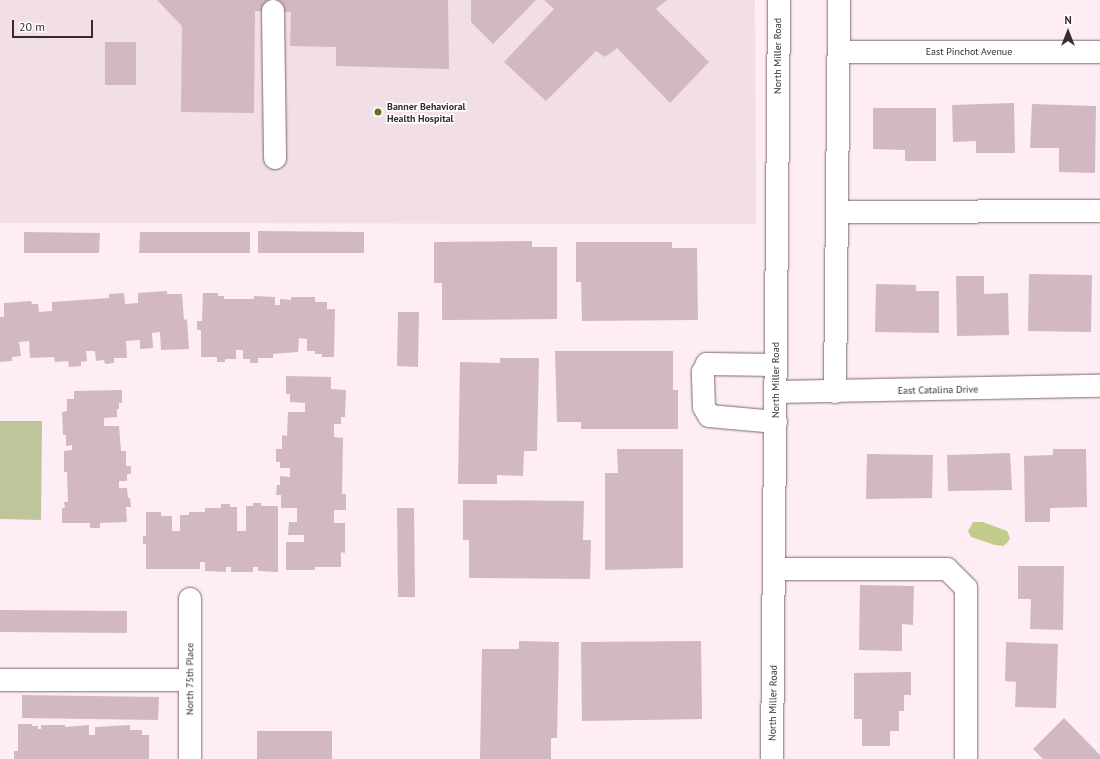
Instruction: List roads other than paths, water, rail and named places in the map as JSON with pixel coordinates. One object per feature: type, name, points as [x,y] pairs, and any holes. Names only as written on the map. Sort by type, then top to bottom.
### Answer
[{"type":"street","name":"North Miller Road","points":[[772,759],[779,0]]},
{"type":"street","points":[[835,392],[839,0]]},
{"type":"street","points":[[273,11],[275,158]]},
{"type":"street","name":"East Pinchot Avenue","points":[[839,52],[1100,52]]},
{"type":"street","points":[[837,212],[1100,211]]},
{"type":"street","points":[[776,365],[707,364],[703,372],[704,407],[709,416],[776,422]]},
{"type":"street","name":"East Catalina Drive","points":[[776,392],[1100,386]]},
{"type":"street","points":[[774,569],[947,569],[966,588],[966,759]]},
{"type":"street","name":"North 75th Place","points":[[190,598],[190,759]]},
{"type":"street","points":[[0,680],[190,680]]},
{"type":"place","name":"Banner Behavioral Health Hospital","points":[[378,112]]}]
